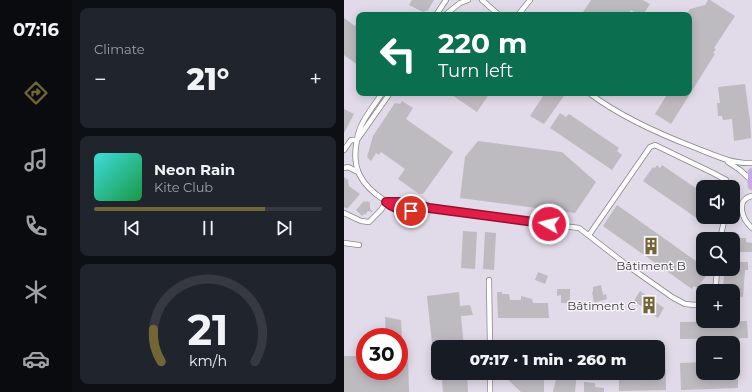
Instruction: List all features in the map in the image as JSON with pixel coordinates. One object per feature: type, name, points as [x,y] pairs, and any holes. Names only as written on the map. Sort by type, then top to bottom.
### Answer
[{"type":"main road","points":[[751,183],[752,172]]},
{"type":"street","points":[[438,12],[446,0]]},
{"type":"street","points":[[444,12],[451,6],[468,0]]},
{"type":"street","points":[[482,0],[496,12]]},
{"type":"street","points":[[520,12],[530,0]]},
{"type":"street","points":[[449,12],[460,3]]},
{"type":"street","points":[[380,96],[358,131],[355,148],[355,160],[358,172],[363,183],[372,192],[393,207],[400,210],[411,211],[429,208]]},
{"type":"street","points":[[357,140],[388,96]]},
{"type":"street","points":[[594,96],[662,135],[725,160],[740,163],[752,163]]},
{"type":"street","points":[[344,150],[351,140],[357,140]]},
{"type":"street","points":[[589,235],[650,147],[655,145],[726,180]]},
{"type":"street","points":[[725,160],[740,170],[751,183]]},
{"type":"street","points":[[344,168],[348,167],[358,172]]},
{"type":"street","points":[[752,196],[743,201],[741,208],[742,214],[752,228]]},
{"type":"street","points":[[386,202],[410,202],[429,208],[579,228],[672,298],[685,304],[696,305]]},
{"type":"street","points":[[344,213],[361,221],[369,222],[381,210],[386,202]]},
{"type":"street","points":[[344,243],[359,245]]},
{"type":"street","points":[[489,280],[490,340]]},
{"type":"street","points":[[490,380],[490,392]]},
{"type":"shaded area","points":[[344,0],[752,0],[752,392],[344,392]]},
{"type":"building","points":[[412,0],[434,0],[428,10],[423,12],[409,5]]},
{"type":"building","points":[[591,0],[643,0],[650,4],[645,12],[634,12],[631,10],[630,12],[583,12]]},
{"type":"building","points":[[708,0],[710,0],[735,16],[714,48],[716,49],[713,53],[715,54],[692,91],[692,12],[688,12],[690,9],[705,5]]},
{"type":"building","points":[[344,18],[355,26],[356,24],[356,64],[344,55]]},
{"type":"building","points":[[745,84],[751,138],[734,141],[732,119],[723,120],[722,116],[718,116],[717,103],[720,103],[718,87]]},
{"type":"building","points":[[453,96],[488,96],[477,112]]},
{"type":"building","points":[[543,96],[564,96],[544,124],[530,116]]},
{"type":"building","points":[[666,96],[689,96],[671,124],[655,114]]},
{"type":"building","points":[[402,101],[413,108],[406,119],[453,152],[423,194],[419,194],[398,179],[405,169],[381,152],[379,155],[376,153],[371,161],[367,157],[373,136],[395,103],[400,104]]},
{"type":"building","points":[[344,109],[354,114],[344,133]]},
{"type":"building","points":[[560,113],[566,117],[569,114],[619,148],[617,151],[622,155],[612,170],[550,128]]},
{"type":"building","points":[[478,141],[562,152],[596,182],[575,213],[460,198],[465,157]]},
{"type":"building","points":[[657,165],[660,168],[662,165],[696,188],[696,218],[643,181],[653,167],[655,168]]},
{"type":"building","points":[[344,177],[349,181],[349,186],[360,194],[347,209],[344,207]]},
{"type":"building","points":[[364,201],[368,201],[370,203],[370,209],[373,212],[368,211],[362,216],[356,210]]},
{"type":"building","name":"Bâtiment B","points":[[617,205],[696,261],[696,276],[706,276],[700,284],[696,284],[696,287],[694,286],[692,289],[603,226]]},
{"type":"building","points":[[463,231],[477,232],[475,269],[461,268]]},
{"type":"building","points":[[485,232],[496,233],[494,270],[483,269]]},
{"type":"building","points":[[740,238],[746,238],[746,242],[752,243],[752,252],[740,252]]},
{"type":"building","points":[[740,262],[748,262],[748,270],[745,270],[743,297],[740,297],[740,284],[723,284],[724,276],[740,276]]},
{"type":"building","points":[[538,272],[548,276],[545,284],[535,280]]},
{"type":"building","points":[[601,285],[603,295],[606,294],[607,299],[594,303],[592,292],[593,287]]},
{"type":"building","points":[[557,289],[570,289],[570,303],[561,303],[561,295],[557,296]]},
{"type":"building","name":"Bâtiment C","points":[[640,291],[664,308],[658,318],[634,301]]},
{"type":"building","points":[[459,292],[460,306],[470,305],[473,315],[461,316],[463,340],[432,340],[427,296]]},
{"type":"building","points":[[497,292],[509,294],[510,300],[521,300],[521,296],[532,299],[533,303],[548,303],[549,318],[498,318]]},
{"type":"building","points":[[385,317],[401,320],[401,328],[386,328]]},
{"type":"building","points":[[740,321],[747,321],[748,338],[740,338],[740,336],[696,336],[696,339],[680,339],[680,322],[696,322],[696,328],[740,328]]},
{"type":"building","points":[[665,349],[666,390],[619,391],[619,380],[665,380]]},
{"type":"building","points":[[408,355],[409,392],[344,392],[344,356],[356,356],[356,380],[408,380]]},
{"type":"building","points":[[696,362],[696,380],[738,380],[738,388],[681,390],[680,363]]},
{"type":"building","points":[[442,380],[467,380],[468,392],[443,392]]},
{"type":"building","points":[[508,380],[544,380],[544,392],[521,392]]},
{"type":"building","points":[[556,380],[576,380],[575,392],[553,392]]},
{"type":"building","points":[[584,382],[595,383],[595,387],[604,388],[604,392],[584,392]]},
{"type":"place","name":"Bâtiment B","points":[[651,246]]},
{"type":"place","name":"Bâtiment C","points":[[649,305]]},
{"type":"route","points":[[411,211],[400,210],[386,202],[410,202],[429,208],[549,224]]}]
